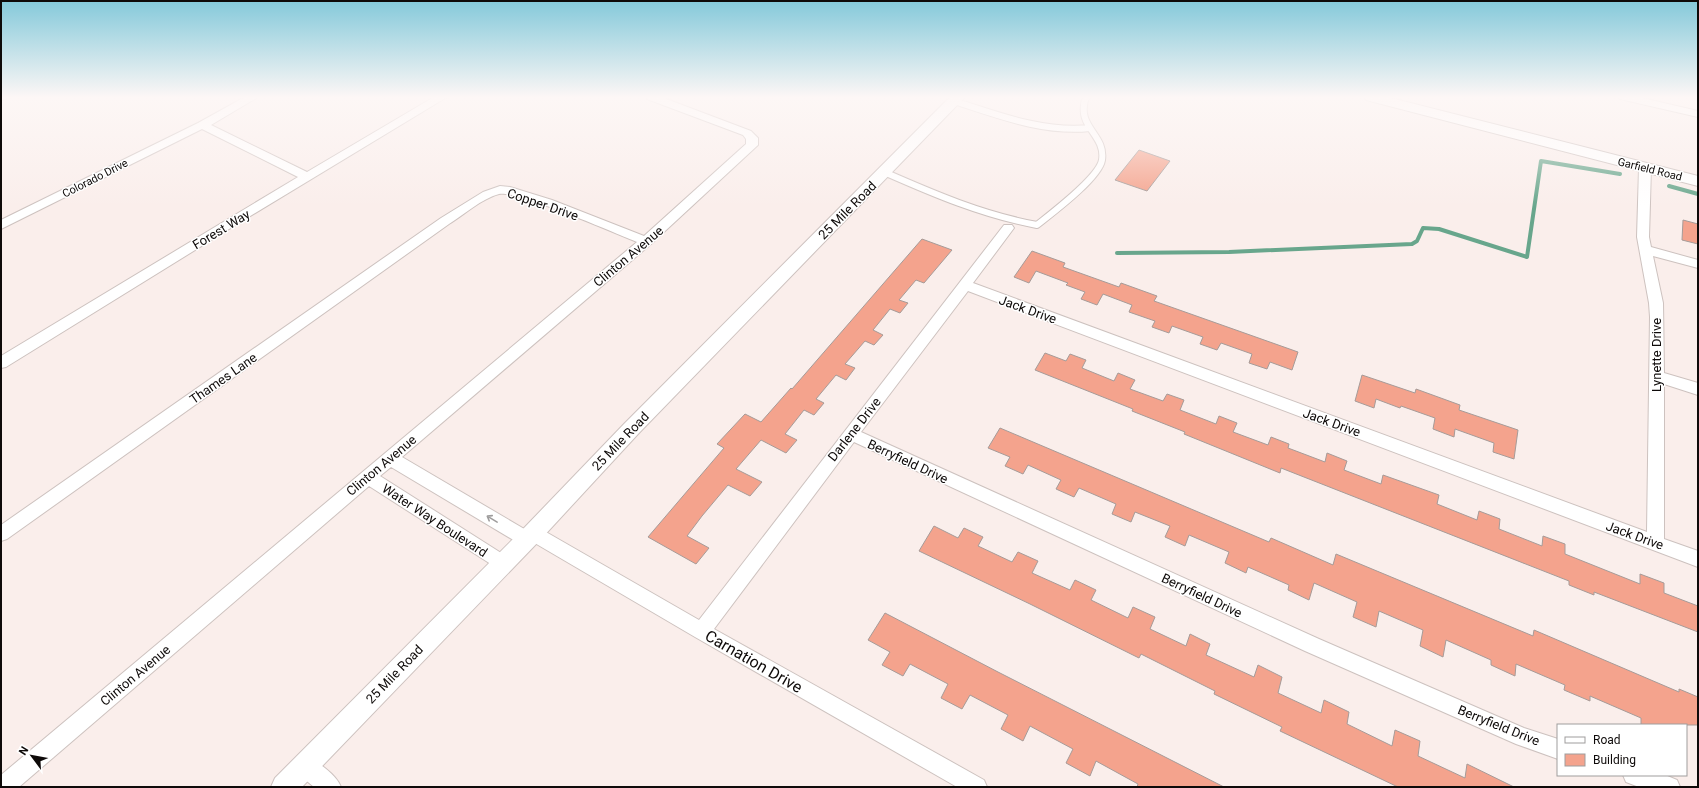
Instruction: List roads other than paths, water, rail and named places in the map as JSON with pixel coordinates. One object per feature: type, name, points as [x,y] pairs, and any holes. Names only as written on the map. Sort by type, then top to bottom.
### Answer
[{"type":"street","name":"Colorado Drive","points":[[1,225],[184,134]]},
{"type":"street","points":[[220,134],[307,177]]},
{"type":"street","name":"Forest Way","points":[[1,363],[380,134]]},
{"type":"street","name":"Clinton Avenue","points":[[3,787],[646,241],[752,145],[752,138],[748,134]]},
{"type":"street","name":"25 Mile Road","points":[[284,787],[503,563],[631,429],[922,134]]},
{"type":"street","name":"Garfield Road","points":[[1513,134],[1698,182]]},
{"type":"street","name":"Lynette Drive","points":[[1645,168],[1643,236],[1656,304],[1655,543]]},
{"type":"street","name":"Copper Drive","points":[[445,221],[474,202],[501,189],[527,196],[646,241]]},
{"type":"street","name":"Thames Lane","points":[[1,534],[445,221]]},
{"type":"street","name":"Darlene Drive","points":[[701,631],[1008,228]]},
{"type":"street","points":[[1645,249],[1698,264]]},
{"type":"street","name":"Jack Drive","points":[[966,285],[1698,559]]},
{"type":"street","points":[[1656,376],[1698,389]]},
{"type":"street","name":"Berryfield Drive","points":[[850,434],[1312,646],[1523,737],[1557,749]]},
{"type":"street","points":[[390,458],[529,536]]},
{"type":"street","name":"Water Way Boulevard","points":[[368,477],[503,563]]},
{"type":"street","name":"Carnation Drive","points":[[529,536],[701,631],[976,787]]},
{"type":"street","points":[[304,766],[331,787]]},
{"type":"street","points":[[1636,776],[1670,787]]},
{"type":"lane","points":[[884,172],[936,195],[998,217],[1037,225],[1058,209],[1086,183],[1102,162],[1102,149],[1093,134]]},
{"type":"waterway","points":[[1117,253],[1229,252],[1412,244],[1417,241],[1423,228],[1439,229],[1527,257],[1541,161],[1620,174]]},
{"type":"waterway","points":[[1669,186],[1698,194]]}]
